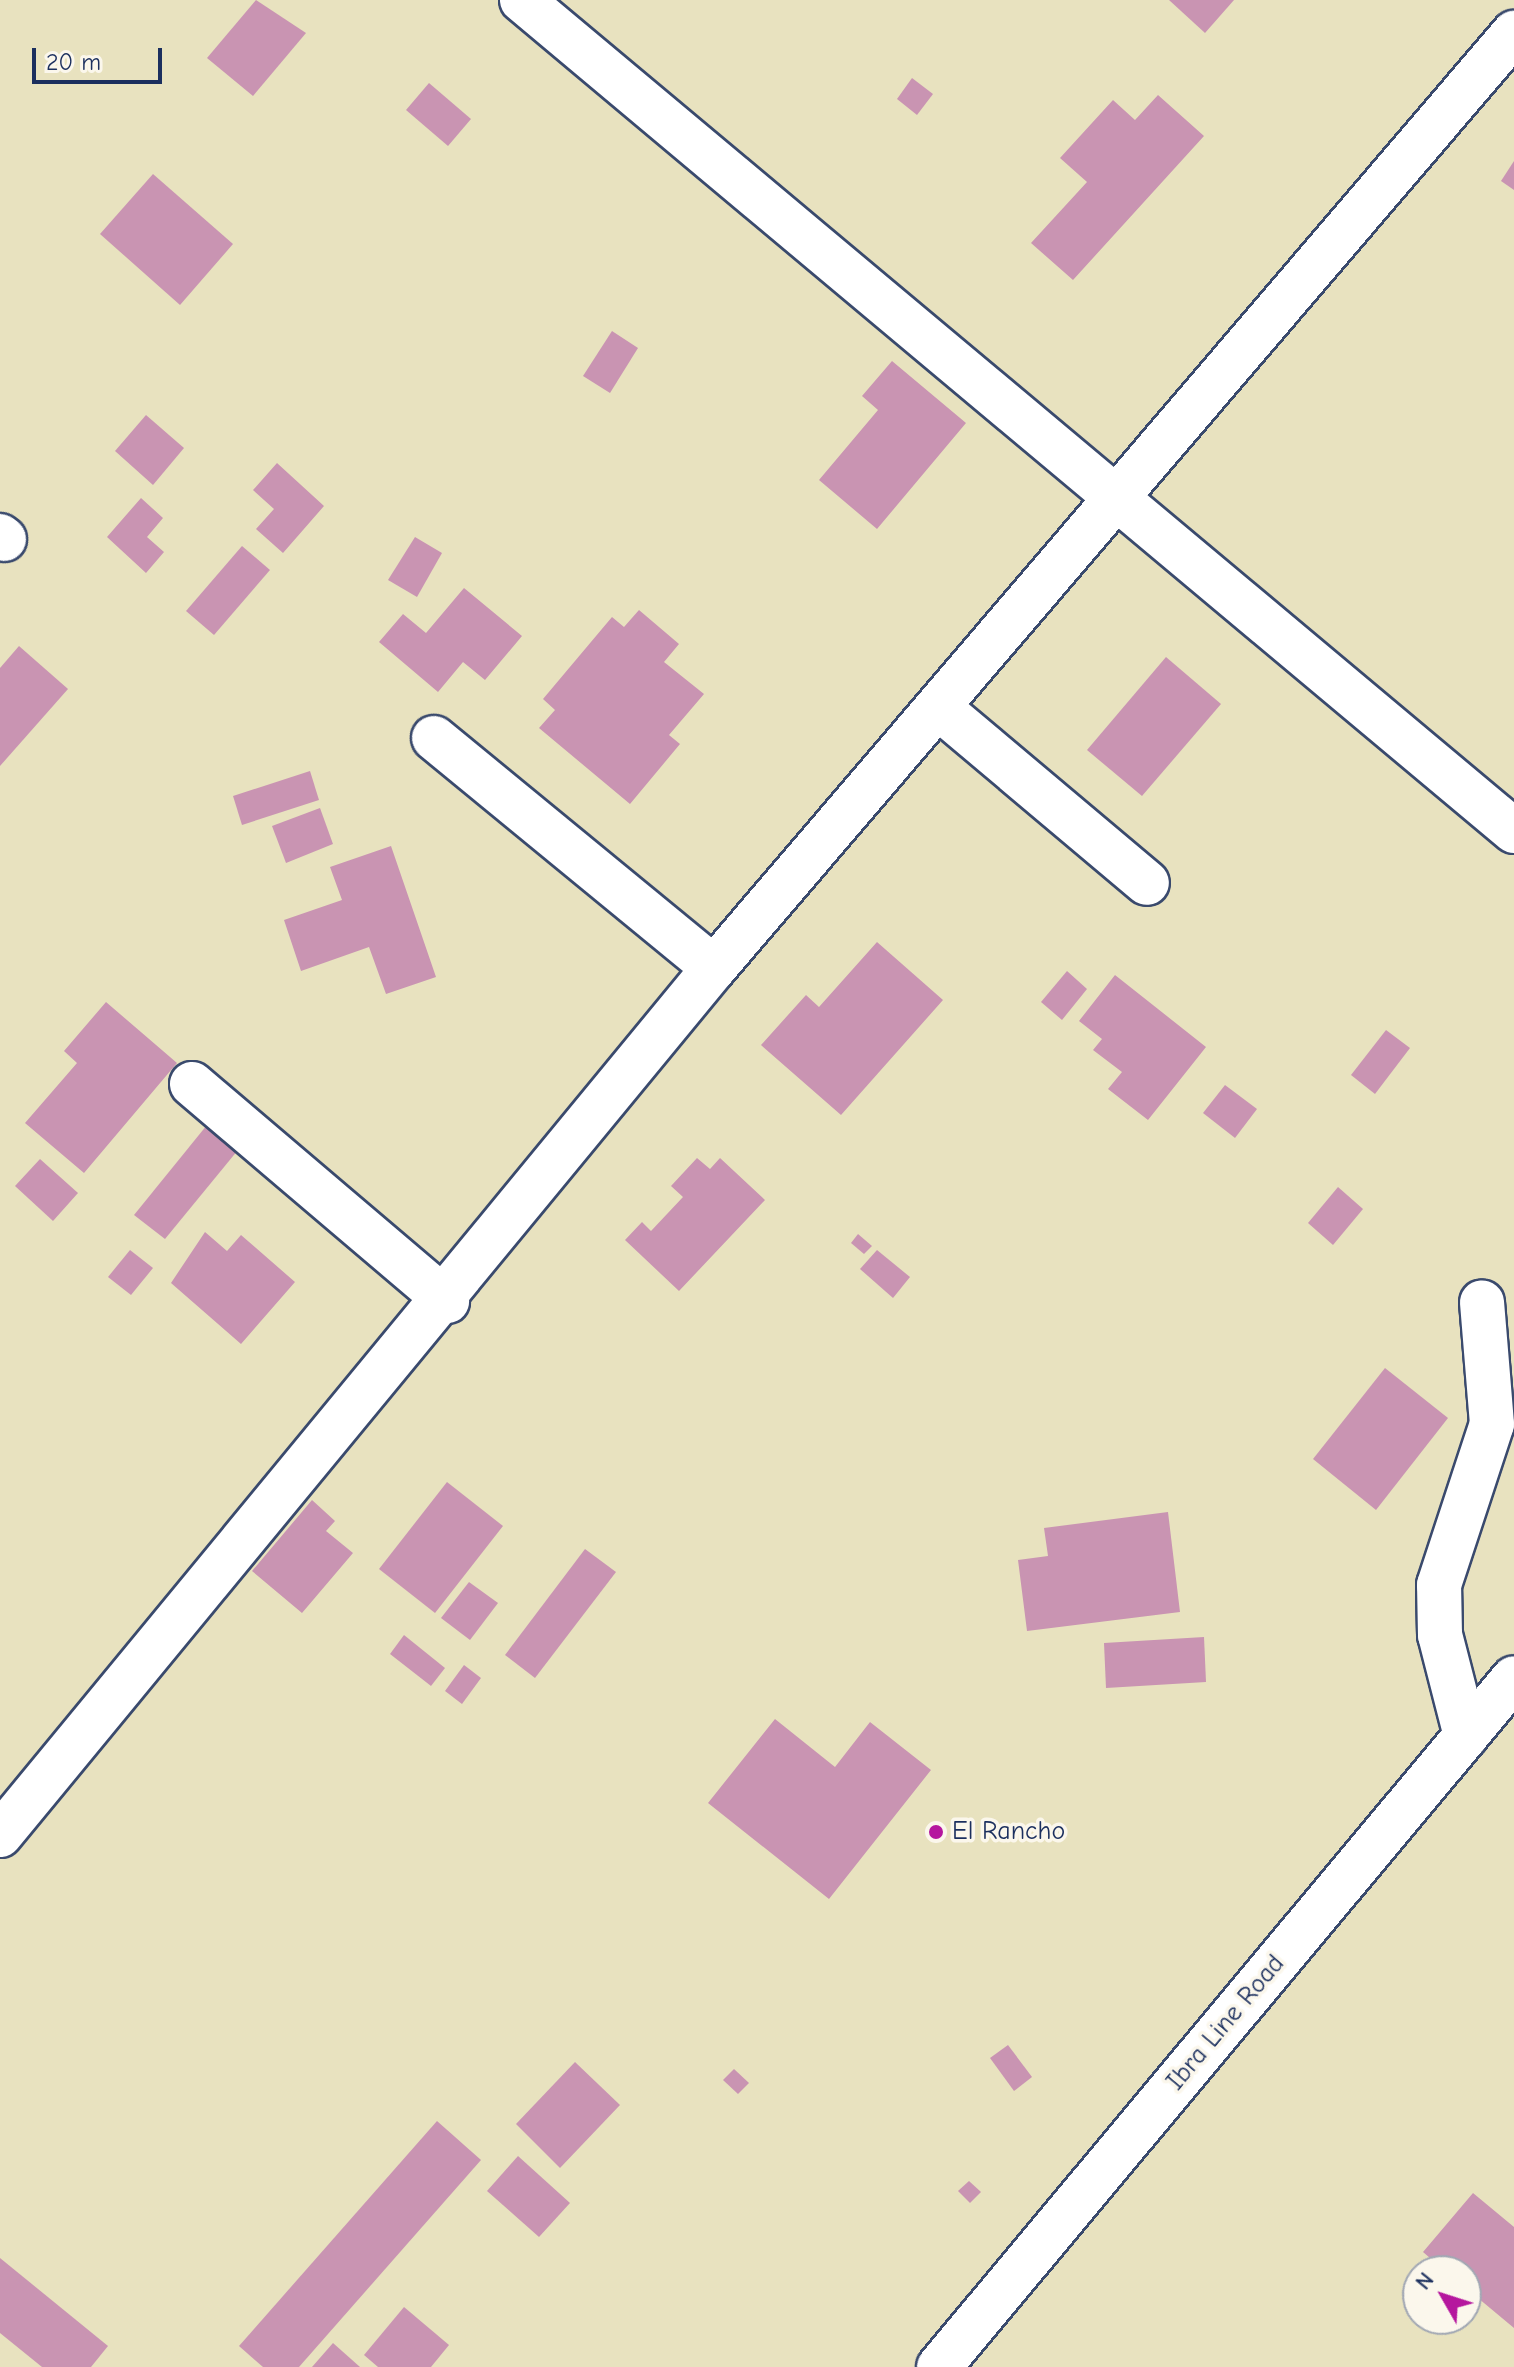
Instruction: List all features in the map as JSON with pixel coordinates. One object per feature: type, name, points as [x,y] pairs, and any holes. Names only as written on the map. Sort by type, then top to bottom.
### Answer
[{"type":"street","points":[[522,0],[1119,496],[1514,831]]},
{"type":"street","points":[[0,1835],[447,1301],[714,968],[1514,33]]},
{"type":"street","points":[[938,707],[1147,883]]},
{"type":"street","points":[[434,738],[714,968]]},
{"type":"street","points":[[192,1084],[447,1301]]},
{"type":"street","points":[[1466,1736],[1440,1635],[1439,1585],[1492,1424],[1482,1302]]},
{"type":"street","name":"Ibra Line Road","points":[[939,2367],[1514,1678]]},
{"type":"building","points":[[256,0],[306,33],[253,96],[207,58]]},
{"type":"building","points":[[1169,0],[1234,0],[1205,33]]},
{"type":"building","points":[[912,78],[933,94],[917,115],[897,99]]},
{"type":"building","points":[[429,83],[471,119],[448,146],[406,110]]},
{"type":"building","points":[[1158,95],[1204,136],[1073,280],[1031,243],[1087,182],[1060,158],[1113,100],[1135,120]]},
{"type":"building","points":[[1514,161],[1514,190],[1501,181]]},
{"type":"building","points":[[153,174],[233,244],[180,305],[100,234]]},
{"type":"building","points":[[612,331],[638,348],[610,393],[583,376]]},
{"type":"building","points":[[892,361],[966,423],[877,529],[819,480],[878,410],[862,396]]},
{"type":"building","points":[[146,415],[184,448],[153,485],[115,451]]},
{"type":"building","points":[[277,463],[324,506],[283,553],[256,529],[274,509],[253,490]]},
{"type":"building","points":[[141,498],[163,518],[147,537],[164,552],[146,573],[107,537]]},
{"type":"building","points":[[415,537],[442,553],[417,597],[388,580]]},
{"type":"building","points":[[242,546],[270,570],[214,635],[186,611]]},
{"type":"building","points":[[464,588],[522,636],[485,680],[463,662],[438,692],[379,642],[403,614],[426,633]]},
{"type":"building","points":[[639,610],[679,644],[664,662],[704,694],[669,735],[680,744],[630,804],[539,728],[555,710],[543,699],[612,617],[624,627]]},
{"type":"building","points":[[19,646],[68,689],[0,766],[0,668]]},
{"type":"building","points":[[1166,657],[1221,704],[1142,796],[1087,750]]},
{"type":"building","points":[[310,771],[319,800],[242,825],[233,796]]},
{"type":"building","points":[[320,808],[333,844],[286,863],[272,826]]},
{"type":"building","points":[[391,846],[436,977],[386,994],[369,947],[301,971],[284,920],[342,900],[330,867]]},
{"type":"building","points":[[877,942],[943,1000],[841,1115],[761,1045],[806,995],[819,1007]]},
{"type":"building","points":[[1067,971],[1087,989],[1062,1020],[1041,1002]]},
{"type":"building","points":[[1115,975],[1206,1047],[1148,1120],[1108,1089],[1122,1072],[1093,1050],[1102,1039],[1079,1021]]},
{"type":"building","points":[[106,1002],[177,1063],[84,1173],[25,1123],[77,1063],[64,1051]]},
{"type":"building","points":[[1386,1030],[1410,1048],[1375,1094],[1351,1075]]},
{"type":"building","points":[[1225,1085],[1257,1109],[1235,1138],[1203,1113]]},
{"type":"building","points":[[207,1125],[238,1150],[165,1239],[134,1215]]},
{"type":"building","points":[[697,1158],[710,1169],[720,1158],[765,1200],[679,1291],[625,1240],[642,1222],[651,1231],[683,1197],[671,1186]]},
{"type":"building","points":[[40,1159],[78,1193],[53,1221],[15,1186]]},
{"type":"building","points":[[1338,1187],[1363,1209],[1333,1245],[1308,1223]]},
{"type":"building","points":[[205,1232],[227,1251],[241,1235],[295,1282],[241,1344],[171,1283]]},
{"type":"building","points":[[858,1234],[872,1246],[864,1254],[851,1243]]},
{"type":"building","points":[[130,1250],[153,1268],[131,1295],[108,1277]]},
{"type":"building","points":[[877,1250],[910,1277],[893,1298],[860,1269]]},
{"type":"building","points":[[1385,1368],[1448,1418],[1376,1510],[1313,1459]]},
{"type":"building","points":[[447,1482],[503,1526],[435,1613],[379,1569]]},
{"type":"building","points":[[312,1500],[335,1521],[326,1531],[353,1553],[302,1613],[252,1571]]},
{"type":"building","points":[[1168,1512],[1180,1612],[1027,1631],[1018,1560],[1048,1556],[1044,1528]]},
{"type":"building","points":[[585,1549],[616,1572],[535,1678],[505,1655]]},
{"type":"building","points":[[469,1582],[498,1603],[470,1640],[441,1618]]},
{"type":"building","points":[[404,1635],[445,1668],[431,1686],[390,1654]]},
{"type":"building","points":[[1204,1637],[1206,1682],[1106,1688],[1104,1643]]},
{"type":"building","points":[[464,1665],[481,1678],[462,1704],[445,1691]]},
{"type":"building","points":[[775,1719],[835,1767],[870,1722],[931,1770],[829,1899],[708,1803]]},
{"type":"building","points":[[1008,2045],[1032,2077],[1014,2091],[990,2058]]},
{"type":"building","points":[[575,2062],[620,2105],[560,2168],[516,2124]]},
{"type":"building","points":[[734,2069],[749,2083],[738,2094],[723,2080]]},
{"type":"building","points":[[437,2121],[481,2160],[299,2367],[263,2367],[239,2346]]},
{"type":"building","points":[[518,2156],[570,2203],[539,2237],[487,2191]]},
{"type":"building","points":[[969,2181],[981,2192],[970,2203],[958,2191]]},
{"type":"building","points":[[1473,2193],[1514,2227],[1514,2328],[1482,2301],[1482,2255],[1426,2255],[1423,2252]]},
{"type":"building","points":[[0,2258],[108,2346],[91,2367],[42,2367],[0,2333]]},
{"type":"building","points":[[404,2307],[449,2345],[431,2367],[378,2367],[364,2355]]},
{"type":"building","points":[[333,2343],[360,2367],[312,2367]]},
{"type":"place","name":"El Rancho","points":[[936,1832]]}]
